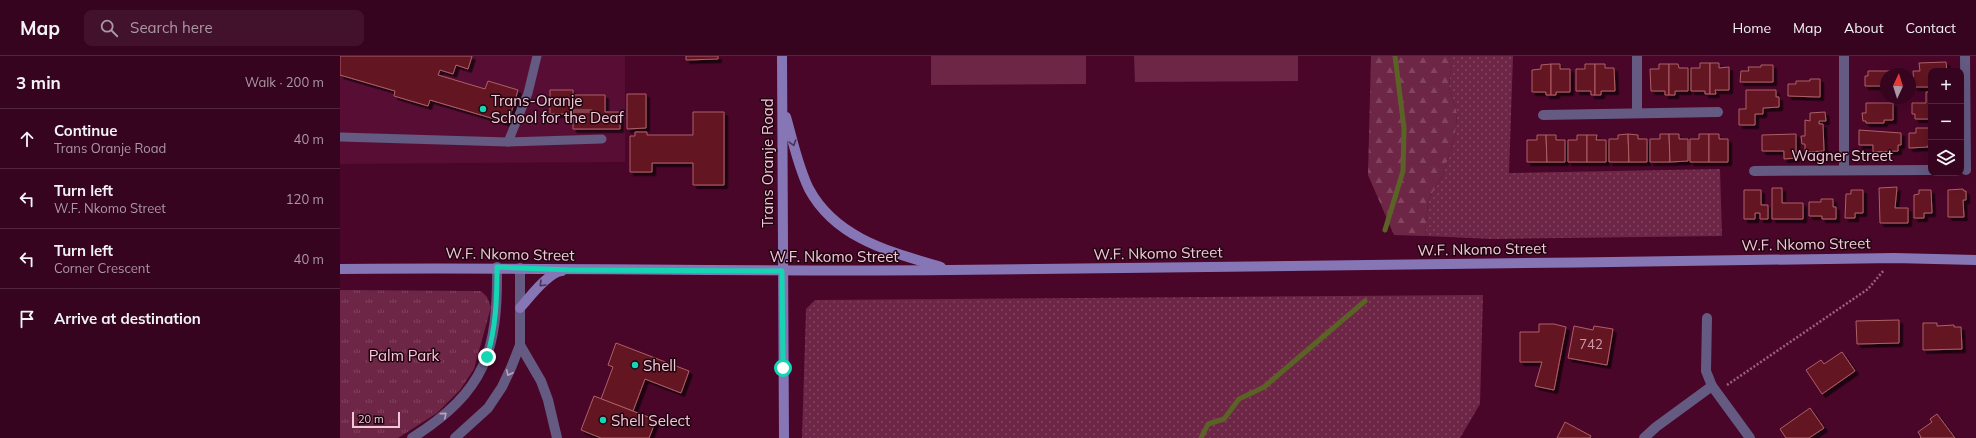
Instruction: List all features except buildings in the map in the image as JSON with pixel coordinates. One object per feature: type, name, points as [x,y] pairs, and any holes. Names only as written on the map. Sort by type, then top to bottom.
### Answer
[{"type":"main road","name":"Trans Oranje Road","points":[[782,56],[784,438]]},
{"type":"main road","points":[[782,106],[800,167],[810,189],[824,210],[838,224],[860,239],[885,250],[952,270]]},
{"type":"main road","name":"W.F. Nkomo Street","points":[[340,269],[497,267],[570,270],[782,271],[1894,258],[1976,260]]},
{"type":"main road","points":[[520,308],[545,280],[557,271],[570,270]]},
{"type":"street","points":[[1637,56],[1637,113]]},
{"type":"street","points":[[1844,56],[1844,170]]},
{"type":"street","points":[[1965,56],[1968,170]]},
{"type":"street","points":[[1543,115],[1718,112]]},
{"type":"street","name":"Wagner Street","points":[[1754,171],[1928,170]]},
{"type":"street","points":[[412,438],[444,416],[461,399],[477,379],[487,357],[494,334],[497,304],[497,267]]},
{"type":"street","points":[[455,438],[468,428],[492,402],[502,387],[520,345],[520,268]]},
{"type":"street","points":[[1707,318],[1706,371],[1714,389],[1750,438]]},
{"type":"street","points":[[520,345],[542,381],[557,438]]},
{"type":"street","points":[[1644,438],[1656,427],[1714,389]]},
{"type":"lane","points":[[508,142],[528,93],[537,56]]},
{"type":"lane","points":[[340,137],[508,142],[602,139]]},
{"type":"path","points":[[1714,389],[1868,289],[1894,258]]},
{"type":"shaded area","name":"Trans-Oranje School for the Deaf","points":[[340,56],[625,56],[625,162],[340,164]]},
{"type":"green space","points":[[931,56],[1086,56],[1086,84],[931,85]]},
{"type":"green space","points":[[1134,56],[1298,56],[1298,81],[1135,82]]},
{"type":"green space","points":[[1371,56],[1449,56],[1451,63],[1449,88],[1457,113],[1455,136],[1443,174],[1428,201],[1425,236],[1394,235],[1368,175]]},
{"type":"green space","points":[[1449,56],[1513,56],[1509,173],[1720,169],[1722,236],[1493,239],[1425,236],[1428,201],[1443,174],[1455,136],[1457,113],[1449,88],[1451,63]]},
{"type":"green space","name":"Palm Park","points":[[340,290],[481,291],[487,297],[491,307],[474,369],[460,390],[437,413],[398,438],[340,438]]},
{"type":"green space","points":[[1483,295],[1480,404],[1460,438],[802,438],[806,309],[815,300]]},
{"type":"waterway","points":[[1385,230],[1403,171],[1404,128],[1395,56]]},
{"type":"waterway","points":[[1201,438],[1208,424],[1224,419],[1239,399],[1264,387],[1365,301]]},
{"type":"place","name":"Trans-Oranje School for the Deaf","points":[[483,109]]},
{"type":"place","name":"Shell","points":[[635,365]]},
{"type":"place","name":"Shell Select","points":[[603,420]]},
{"type":"route","points":[[487,357],[494,334],[497,304],[497,267],[570,270],[782,271],[783,368]]}]
